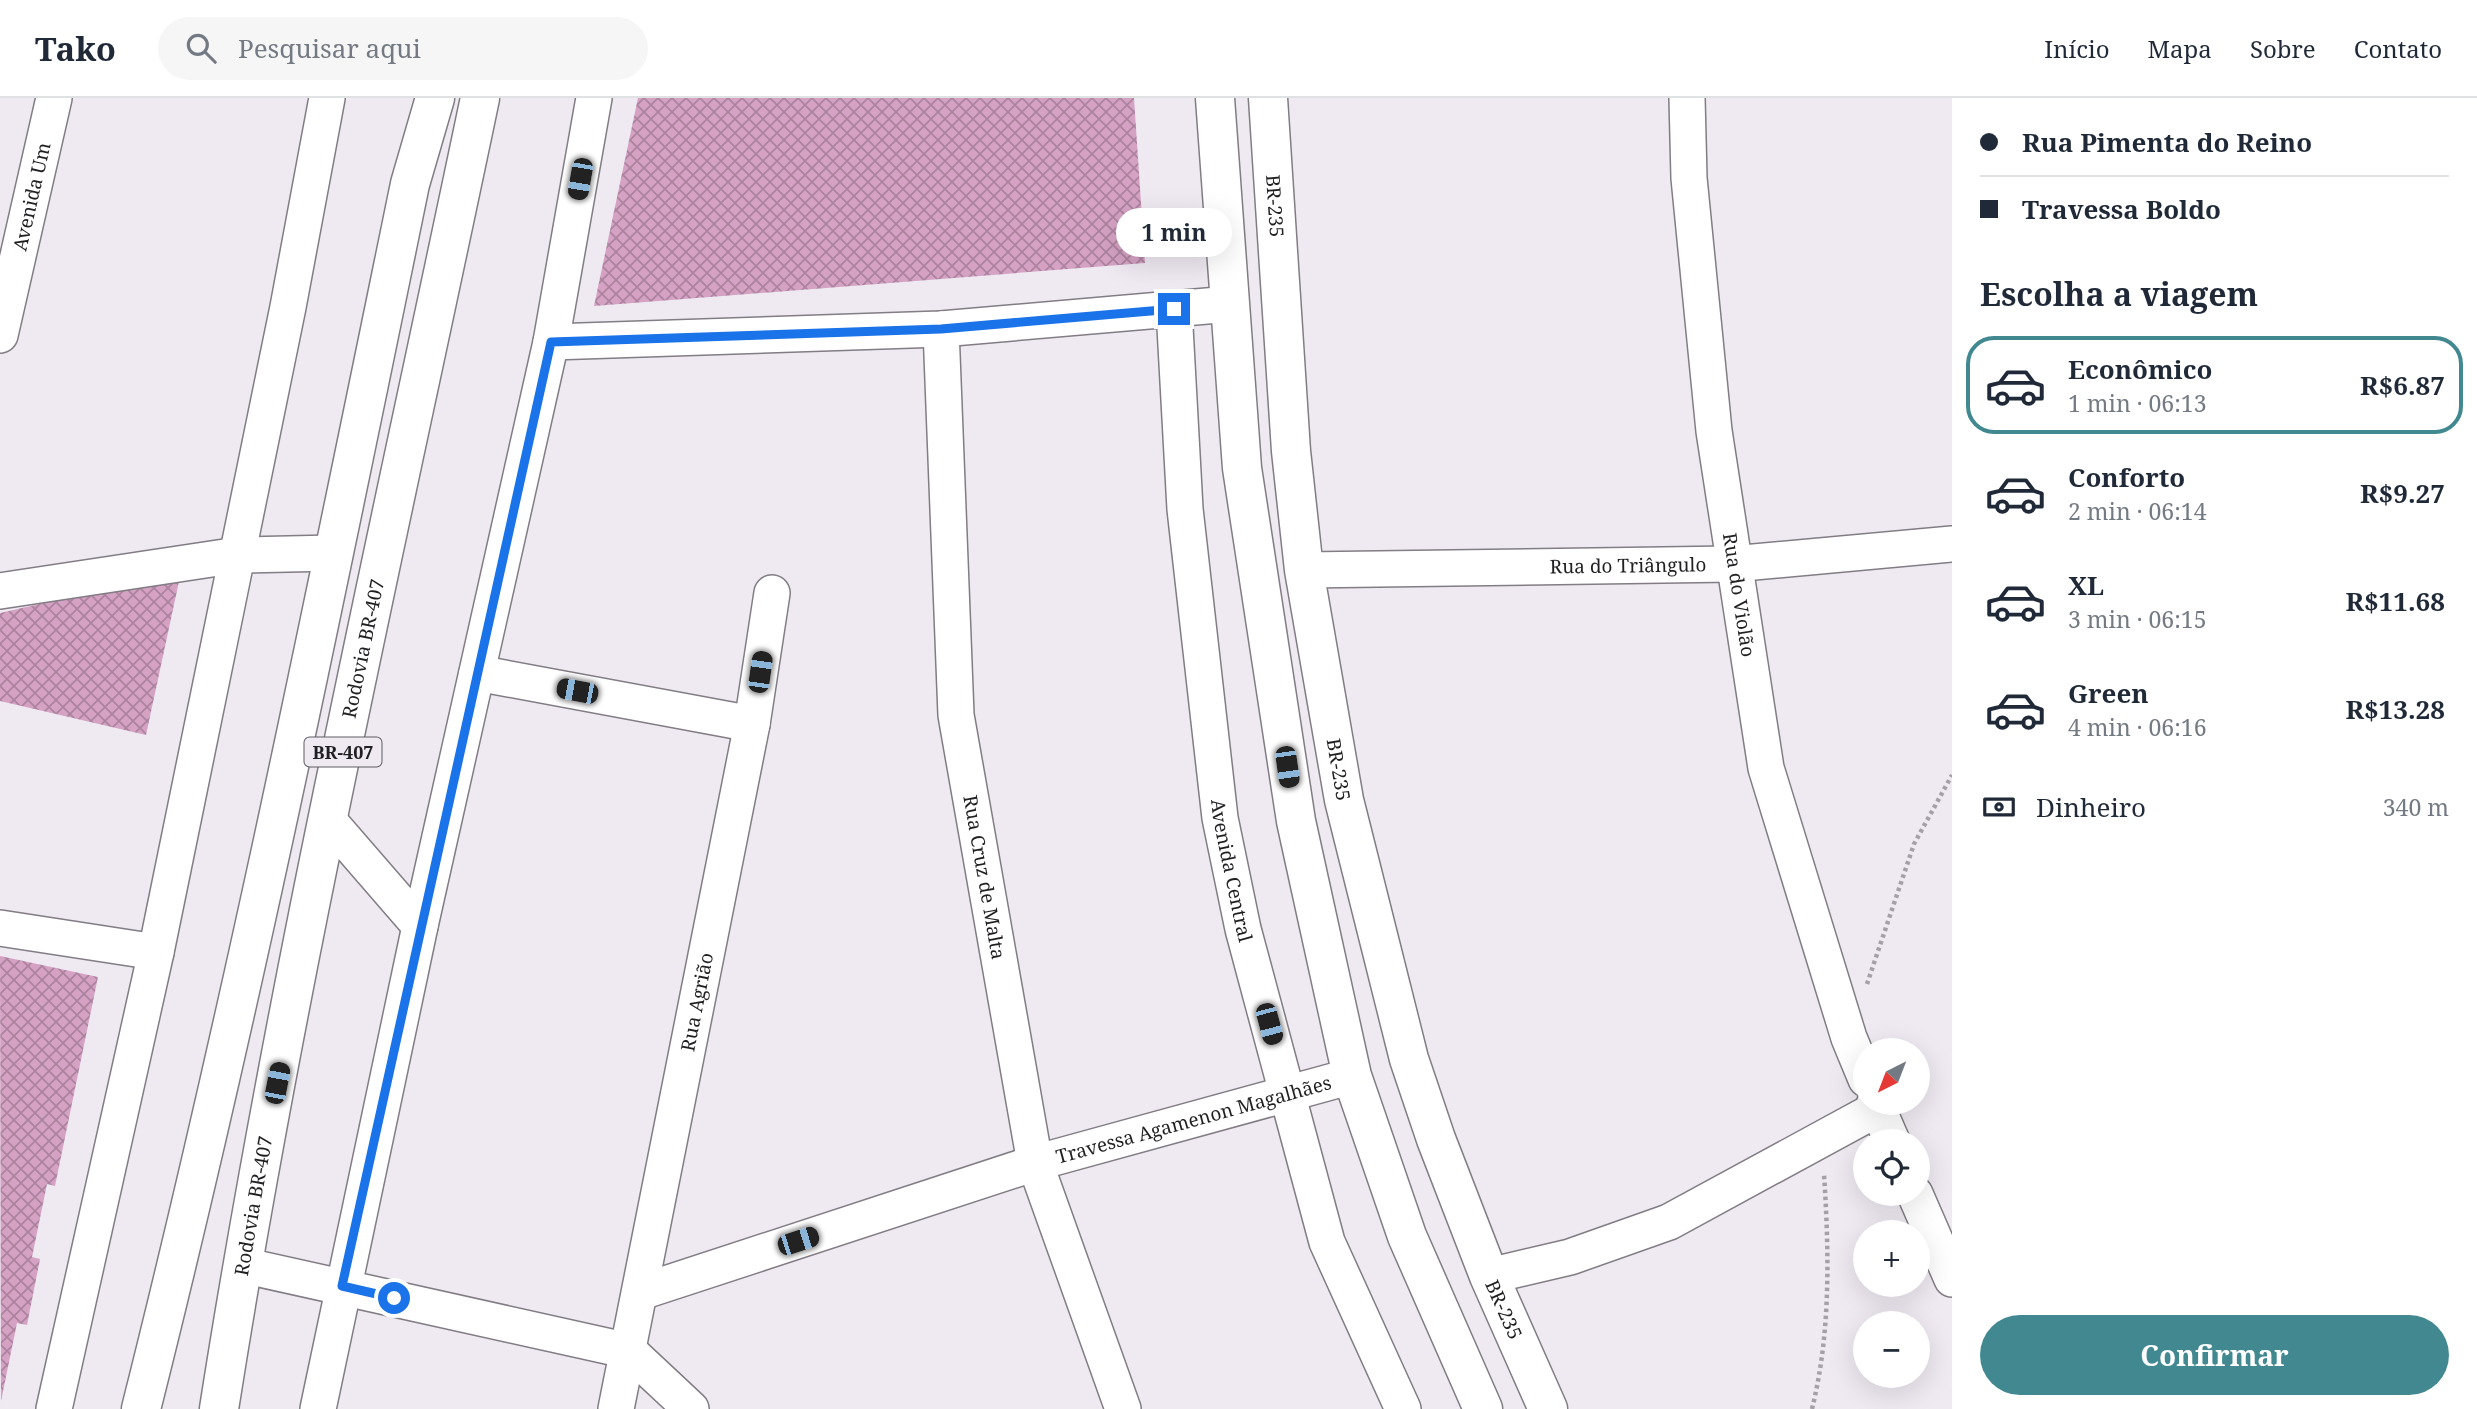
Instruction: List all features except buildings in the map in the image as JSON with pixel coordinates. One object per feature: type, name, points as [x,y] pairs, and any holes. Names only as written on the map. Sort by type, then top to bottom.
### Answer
[{"type":"main road","name":"BR-407","points":[[141,1409],[178,1261],[295,746],[410,184],[435,98]]},
{"type":"main road","name":"Rodovia BR-407","points":[[219,1409],[242,1265],[328,821],[480,98]]},
{"type":"main road","points":[[1215,98],[1242,468],[1296,821],[1352,1076],[1407,1236],[1483,1409]]},
{"type":"main road","name":"BR-235","points":[[1268,98],[1292,452],[1304,570],[1344,800],[1413,1070],[1489,1276],[1548,1409]]},
{"type":"street","name":"Avenida Um","points":[[0,335],[54,98]]},
{"type":"street","points":[[54,1409],[156,952],[238,555],[327,98]]},
{"type":"street","points":[[317,1409],[420,926],[551,342],[594,98]]},
{"type":"street","name":"Rua do Violão","points":[[1686,98],[1689,178],[1711,404],[1732,564],[1766,768],[1853,1048]]},
{"type":"street","points":[[551,342],[941,329],[1230,304]]},
{"type":"street","name":"Avenida Central","points":[[1174,309],[1185,509],[1220,818],[1243,929],[1327,1242],[1403,1409]]},
{"type":"street","name":"Rua Cruz de Malta","points":[[941,329],[956,715],[1035,1163],[1123,1409]]},
{"type":"street","name":"Rua do Triângulo","points":[[1304,570],[1732,564],[1952,544]]},
{"type":"street","points":[[0,591],[238,555],[334,553]]},
{"type":"street","name":"Rua Agrião","points":[[617,1409],[752,724],[772,593]]},
{"type":"street","points":[[477,673],[752,724]]},
{"type":"street","points":[[328,821],[420,926]]},
{"type":"street","points":[[0,928],[156,952]]},
{"type":"street","name":"Travessa Agamenon Magalhães","points":[[641,1292],[1035,1163],[1352,1076]]},
{"type":"street","points":[[1489,1276],[1570,1256],[1669,1222],[1821,1138],[1853,1113]]},
{"type":"street","points":[[1920,1206],[1952,1279]]},
{"type":"street","points":[[242,1265],[629,1351],[691,1409]]},
{"type":"path","points":[[1866,986],[1914,844],[1952,775]]},
{"type":"path","points":[[1812,1409],[1820,1374],[1828,1297],[1821,1138]]},
{"type":"route","points":[[394,1298],[342,1286],[425,901],[551,342],[941,329],[1174,309]]}]
